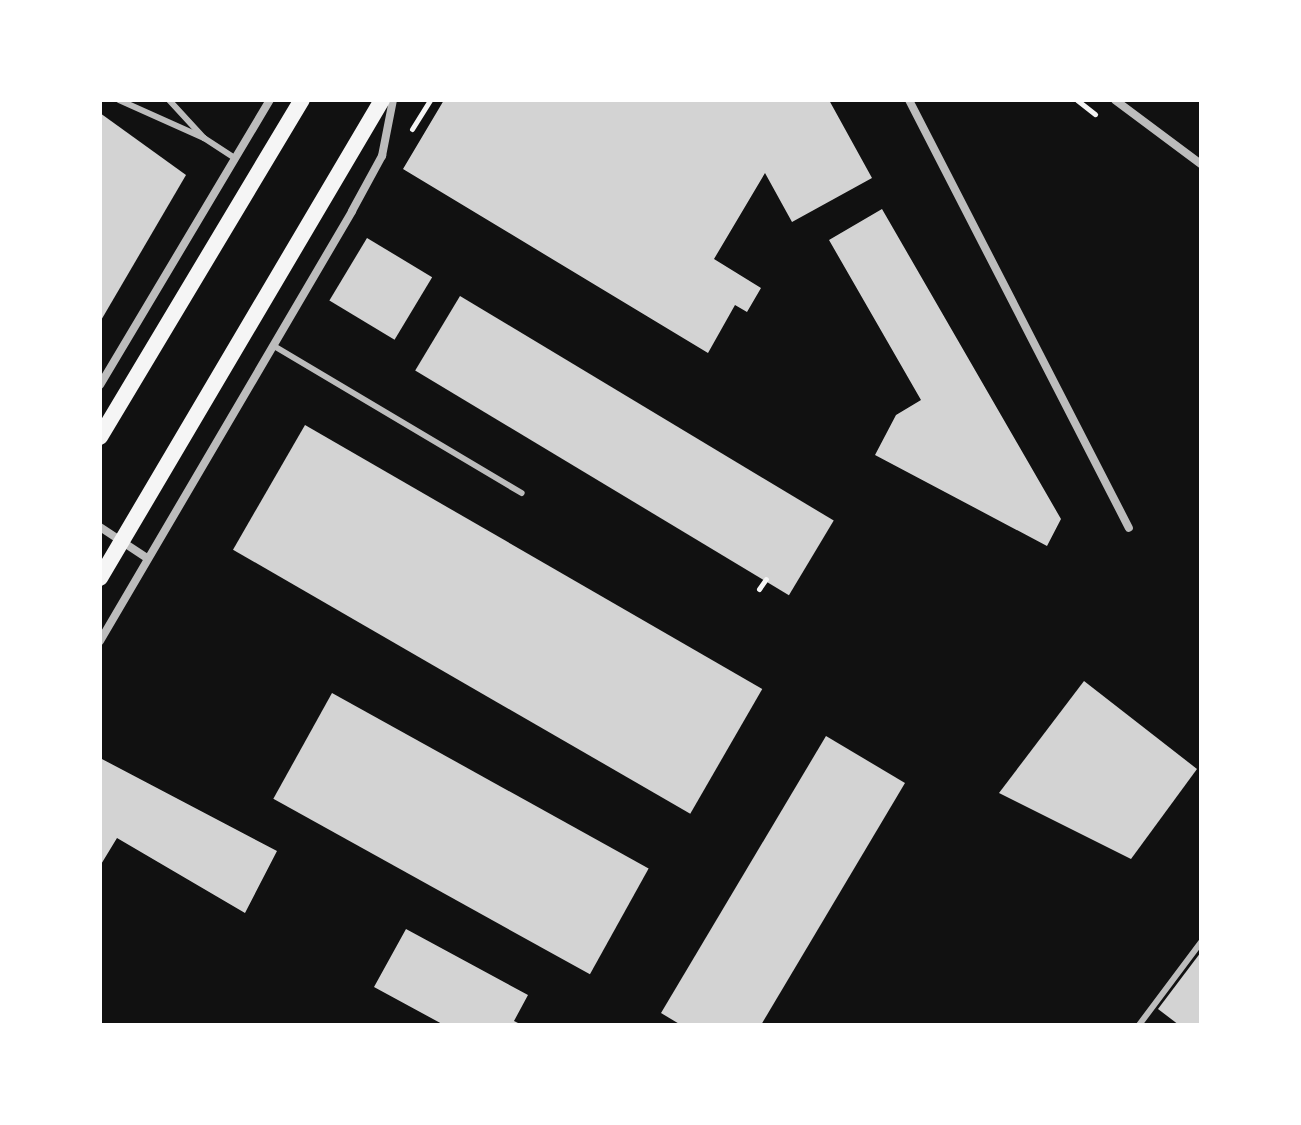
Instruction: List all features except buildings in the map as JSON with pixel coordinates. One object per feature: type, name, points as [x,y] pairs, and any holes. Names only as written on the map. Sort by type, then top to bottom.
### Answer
[{"type":"main road","points":[[100,437],[302,100]]},
{"type":"main road","points":[[100,578],[382,100]]},
{"type":"street","points":[[100,385],[270,100]]},
{"type":"street","points":[[100,641],[382,156],[393,100]]},
{"type":"street","points":[[909,100],[1129,528]]},
{"type":"street","points":[[1115,100],[1201,164]]},
{"type":"street","points":[[100,527],[147,558]]},
{"type":"lane","points":[[119,100],[204,138],[235,158]]},
{"type":"lane","points":[[169,100],[204,138]]},
{"type":"lane","points":[[274,346],[522,493]]},
{"type":"lane","points":[[1139,1025],[1201,942]]},
{"type":"path","points":[[759,589],[766,579]]}]
